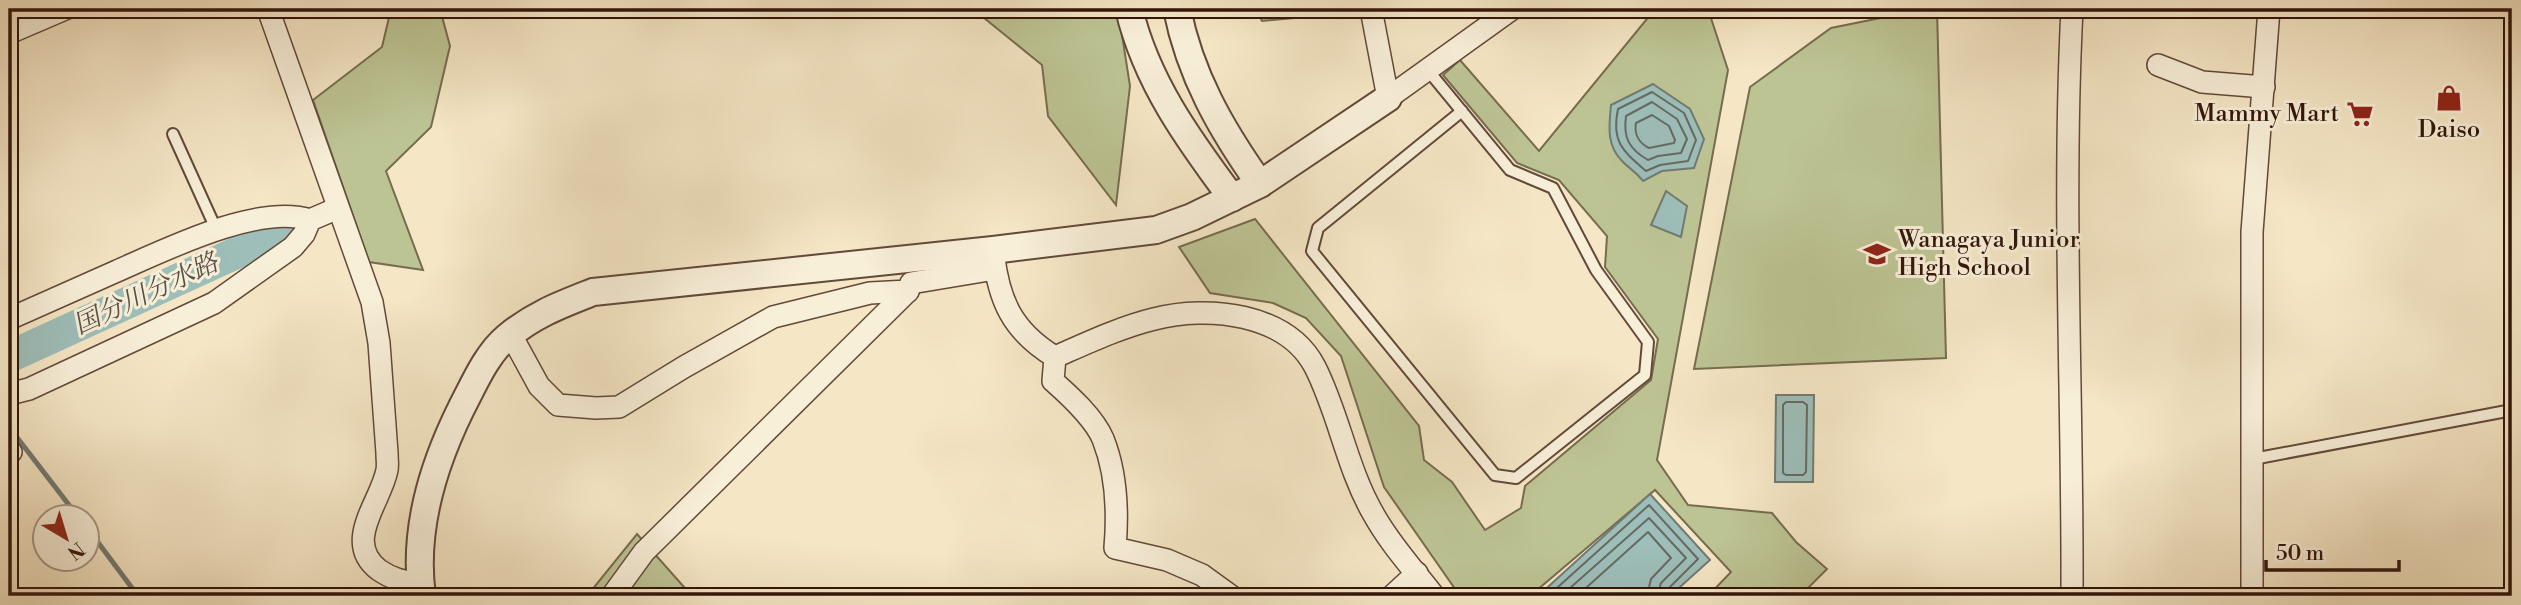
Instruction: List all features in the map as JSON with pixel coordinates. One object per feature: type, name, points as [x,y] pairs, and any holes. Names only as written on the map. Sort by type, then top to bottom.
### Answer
[{"type":"street","points":[[9,33],[65,9]]},
{"type":"street","points":[[268,9],[372,302],[379,342],[387,471],[362,537],[364,548],[376,568],[421,590],[424,514],[433,475],[448,433],[480,372],[505,339],[537,314],[593,292],[994,259],[1156,230],[1192,217],[1260,184],[1512,9]]},
{"type":"street","points":[[1129,9],[1138,44],[1170,111],[1231,198]]},
{"type":"street","points":[[1177,9],[1187,55],[1213,111],[1260,184]]},
{"type":"street","points":[[1371,9],[1388,97]]},
{"type":"street","points":[[2071,9],[2067,196],[2072,596]]},
{"type":"street","points":[[2252,596],[2252,232],[2269,9]]},
{"type":"street","points":[[2158,65],[2202,82],[2264,87]]},
{"type":"street","points":[[9,319],[216,229],[298,216],[310,220],[338,208]]},
{"type":"street","points":[[9,394],[29,389],[214,303],[293,247],[304,234],[310,220]]},
{"type":"street","points":[[612,596],[644,552],[908,291],[911,283],[994,259]]},
{"type":"street","points":[[994,259],[1006,309],[1033,344],[1055,357]]},
{"type":"street","points":[[505,339],[516,344],[539,386],[558,405],[619,407],[773,317],[870,293],[908,291]]},
{"type":"street","points":[[1055,357],[1154,319],[1200,312],[1253,320],[1283,332],[1305,349],[1316,368],[1359,485],[1374,516],[1434,596]]},
{"type":"street","points":[[1055,357],[1053,382],[1076,401],[1103,438],[1118,514],[1115,548],[1167,560],[1202,575],[1231,596]]},
{"type":"street","points":[[1392,596],[1417,573]]},
{"type":"lane","points":[[1427,69],[1462,111],[1510,170],[1553,188],[1595,270],[1648,342],[1645,375],[1516,478],[1495,474],[1312,251],[1318,228],[1462,111]]},
{"type":"lane","points":[[173,134],[216,229]]},
{"type":"lane","points":[[2253,459],[2512,410]]},
{"type":"green space","points":[[391,9],[440,9],[450,46],[431,127],[386,171],[423,270],[369,262],[313,100],[382,47]]},
{"type":"green space","points":[[973,9],[1118,9],[1130,86],[1116,205],[1048,116],[1042,65]]},
{"type":"green space","points":[[1256,9],[1358,9],[1360,12],[1262,21]]},
{"type":"green space","points":[[1655,9],[1708,9],[1728,70],[1657,460],[1688,505],[1772,513],[1796,542],[1827,569],[1801,595],[1708,596],[1731,572],[1655,490],[1530,596],[1460,596],[1384,487],[1341,356],[1306,318],[1273,303],[1210,293],[1179,247],[1255,219],[1419,426],[1424,460],[1452,482],[1485,530],[1521,508],[1525,486],[1651,380],[1658,339],[1605,267],[1607,236],[1559,180],[1517,163],[1443,75],[1460,60],[1539,151]]},
{"type":"green space","points":[[1925,9],[1937,9],[1946,358],[1694,369],[1750,87],[1831,28]]},
{"type":"green space","points":[[637,534],[692,596],[587,596]]},
{"type":"water","points":[[1653,84],[1690,109],[1704,139],[1694,168],[1662,171],[1643,181],[1618,156],[1611,142],[1611,105]]},
{"type":"water","points":[[1666,191],[1687,206],[1681,237],[1651,225]]},
{"type":"water","points":[[1776,395],[1814,395],[1813,482],[1775,482]]},
{"type":"water","points":[[1650,494],[1710,560],[1670,596],[1538,596]]},
{"type":"waterway","name":"国分川分水路","points":[[9,357],[284,231]]},
{"type":"waterway","points":[[9,427],[68,504]]},
{"type":"waterway","points":[[102,548],[138,596]]},
{"type":"place","name":"Daiso","points":[[2449,98]]},
{"type":"place","name":"Mammy Mart","points":[[2360,114]]},
{"type":"place","name":"Wanagaya Junior High School","points":[[1877,254]]}]
